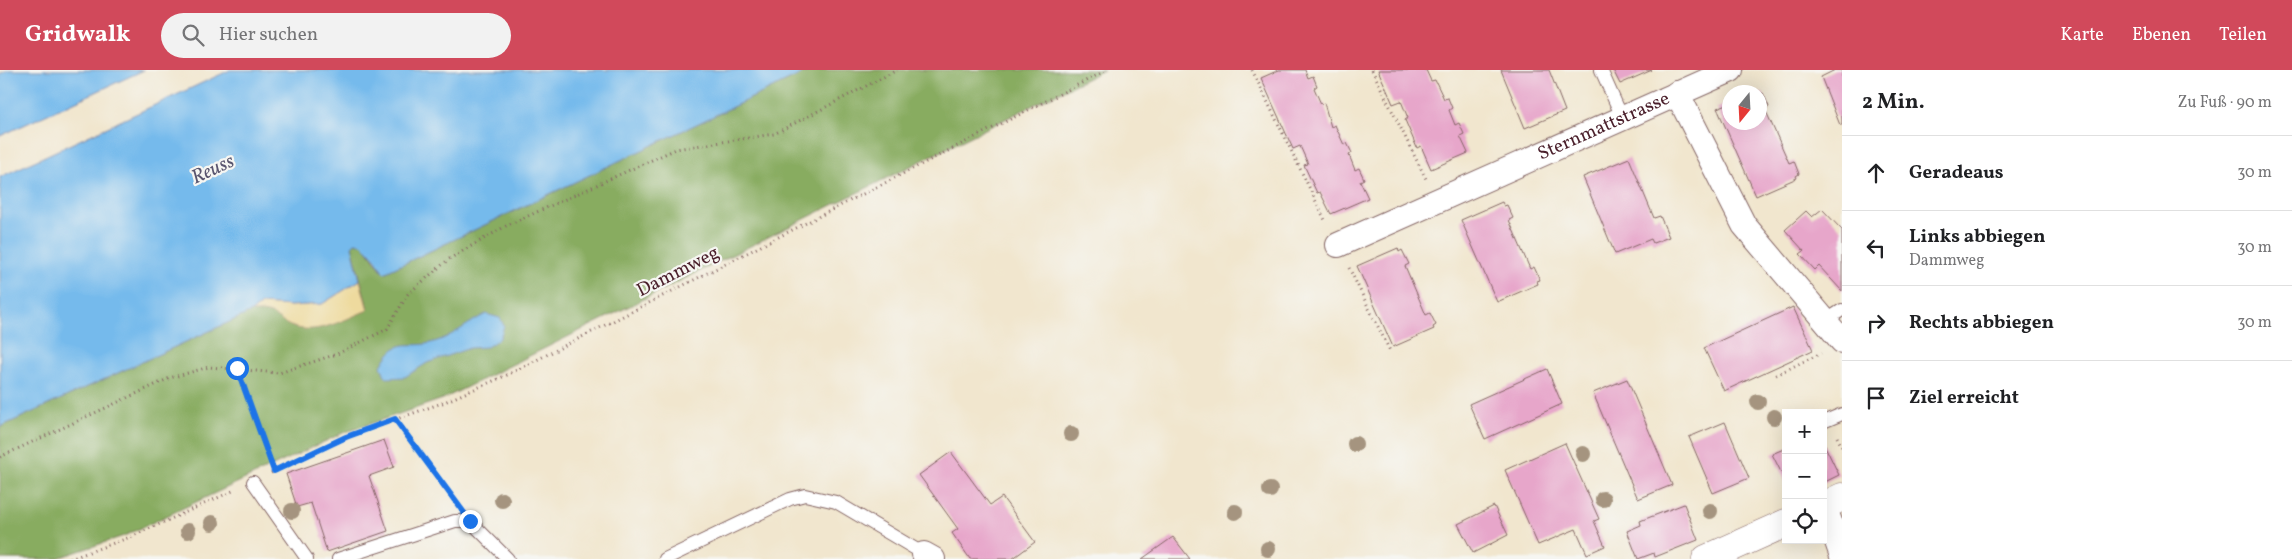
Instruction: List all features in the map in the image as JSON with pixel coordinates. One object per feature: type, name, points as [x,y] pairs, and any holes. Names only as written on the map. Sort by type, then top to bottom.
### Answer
[{"type":"main road","points":[[1706,559],[1782,525]]},
{"type":"street","points":[[1677,93],[1731,70]]},
{"type":"street","name":"Sternmattstrasse","points":[[1338,245],[1677,93],[1744,225],[1833,316],[1834,346]]},
{"type":"street","points":[[1830,502],[1842,556]]},
{"type":"lane","points":[[1601,70],[1622,117]]},
{"type":"lane","points":[[1827,420],[1842,414]]},
{"type":"lane","points":[[253,482],[306,559]]},
{"type":"lane","points":[[664,559],[790,499],[805,495],[836,502],[928,556]]},
{"type":"lane","points":[[338,559],[454,521],[470,521],[508,559]]},
{"type":"path","points":[[0,457],[170,378],[209,367],[279,373],[337,354],[387,329],[408,294],[449,260],[506,226],[676,149],[774,134],[897,70]]},
{"type":"path","name":"Dammweg","points":[[70,559],[133,536],[253,482],[346,437],[442,403],[507,375],[1107,70]]},
{"type":"path","points":[[1252,70],[1391,353]]},
{"type":"path","points":[[1372,70],[1437,201]]},
{"type":"path","points":[[1776,375],[1834,346]]},
{"type":"path","points":[[237,368],[274,471]]},
{"type":"path","points":[[395,419],[470,521]]},
{"type":"green space","points":[[810,70],[1104,70],[443,399],[343,433],[124,536],[55,559],[0,559],[0,427],[251,312],[268,311],[293,327],[368,309],[352,246],[355,243],[362,243],[384,273]]},
{"type":"sand","points":[[360,280],[368,310],[322,328],[303,329],[293,327],[271,314],[251,312],[261,304],[291,306],[322,304]]},
{"type":"water","points":[[8,70],[144,70],[0,136],[0,74]]},
{"type":"water","name":"Reuss","points":[[230,70],[810,70],[384,273],[362,244],[355,243],[352,246],[360,280],[322,304],[291,306],[261,304],[251,312],[0,427],[0,177]]},
{"type":"water","points":[[486,314],[500,318],[504,326],[500,338],[487,347],[470,348],[427,363],[405,377],[386,378],[381,366],[387,356],[399,346],[425,344],[441,340]]},
{"type":"building","points":[[1279,70],[1305,70],[1308,78],[1313,76],[1317,86],[1314,88],[1321,104],[1324,103],[1331,127],[1335,125],[1344,145],[1347,143],[1352,153],[1349,155],[1355,170],[1359,168],[1364,179],[1360,181],[1368,198],[1331,214],[1320,192],[1317,193],[1304,165],[1308,164],[1300,146],[1293,149],[1261,78]]},
{"type":"building","points":[[1378,70],[1426,70],[1431,81],[1435,80],[1444,99],[1448,98],[1452,108],[1449,110],[1455,125],[1459,123],[1464,134],[1460,136],[1468,153],[1431,169],[1421,146],[1417,148],[1405,120],[1408,118],[1401,101],[1393,104]]},
{"type":"building","points":[[1501,70],[1549,70],[1565,111],[1525,128]]},
{"type":"building","points":[[1613,70],[1652,70],[1620,84]]},
{"type":"building","points":[[1835,70],[1842,70],[1842,125],[1840,125],[1821,77]]},
{"type":"building","points":[[1722,106],[1722,119],[1717,108]]},
{"type":"building","points":[[1767,114],[1789,163],[1794,161],[1799,174],[1796,176],[1797,178],[1756,196],[1727,130],[1767,130]]},
{"type":"building","points":[[1629,158],[1654,218],[1660,216],[1669,237],[1653,243],[1651,239],[1615,254],[1583,177]]},
{"type":"building","points":[[1502,202],[1504,206],[1507,205],[1513,218],[1509,220],[1530,269],[1534,267],[1540,280],[1537,281],[1538,284],[1497,302],[1461,220]]},
{"type":"building","points":[[1822,209],[1842,230],[1842,291],[1819,266],[1815,270],[1800,254],[1804,251],[1785,230],[1806,211],[1812,217]]},
{"type":"building","points":[[1398,248],[1399,252],[1402,250],[1409,264],[1405,266],[1426,315],[1430,313],[1436,325],[1433,327],[1434,329],[1393,347],[1357,266]]},
{"type":"building","points":[[1793,307],[1813,350],[1724,391],[1704,348]]},
{"type":"building","points":[[1547,369],[1562,404],[1485,439],[1469,404]]},
{"type":"building","points":[[1627,379],[1672,485],[1638,499],[1593,393]]},
{"type":"building","points":[[1725,422],[1749,478],[1713,493],[1689,437]]},
{"type":"building","points":[[384,440],[394,467],[369,476],[388,531],[327,552],[311,503],[297,507],[286,474]]},
{"type":"building","points":[[1565,443],[1599,519],[1594,521],[1605,546],[1587,554],[1576,529],[1538,545],[1505,470]]},
{"type":"building","points":[[1782,450],[1782,474],[1772,454]]},
{"type":"building","points":[[1827,450],[1839,475],[1827,481]]},
{"type":"building","points":[[951,452],[990,505],[1002,497],[1035,542],[1012,559],[970,559],[952,533],[958,529],[919,475]]},
{"type":"building","points":[[1684,504],[1698,540],[1655,557],[1654,553],[1638,559],[1627,531],[1641,525],[1640,521]]},
{"type":"building","points":[[1494,506],[1508,535],[1473,553],[1458,524]]},
{"type":"building","points":[[1173,537],[1190,559],[1142,559]]},
{"type":"route","points":[[237,368],[274,471],[346,437],[395,419],[470,521]]}]
